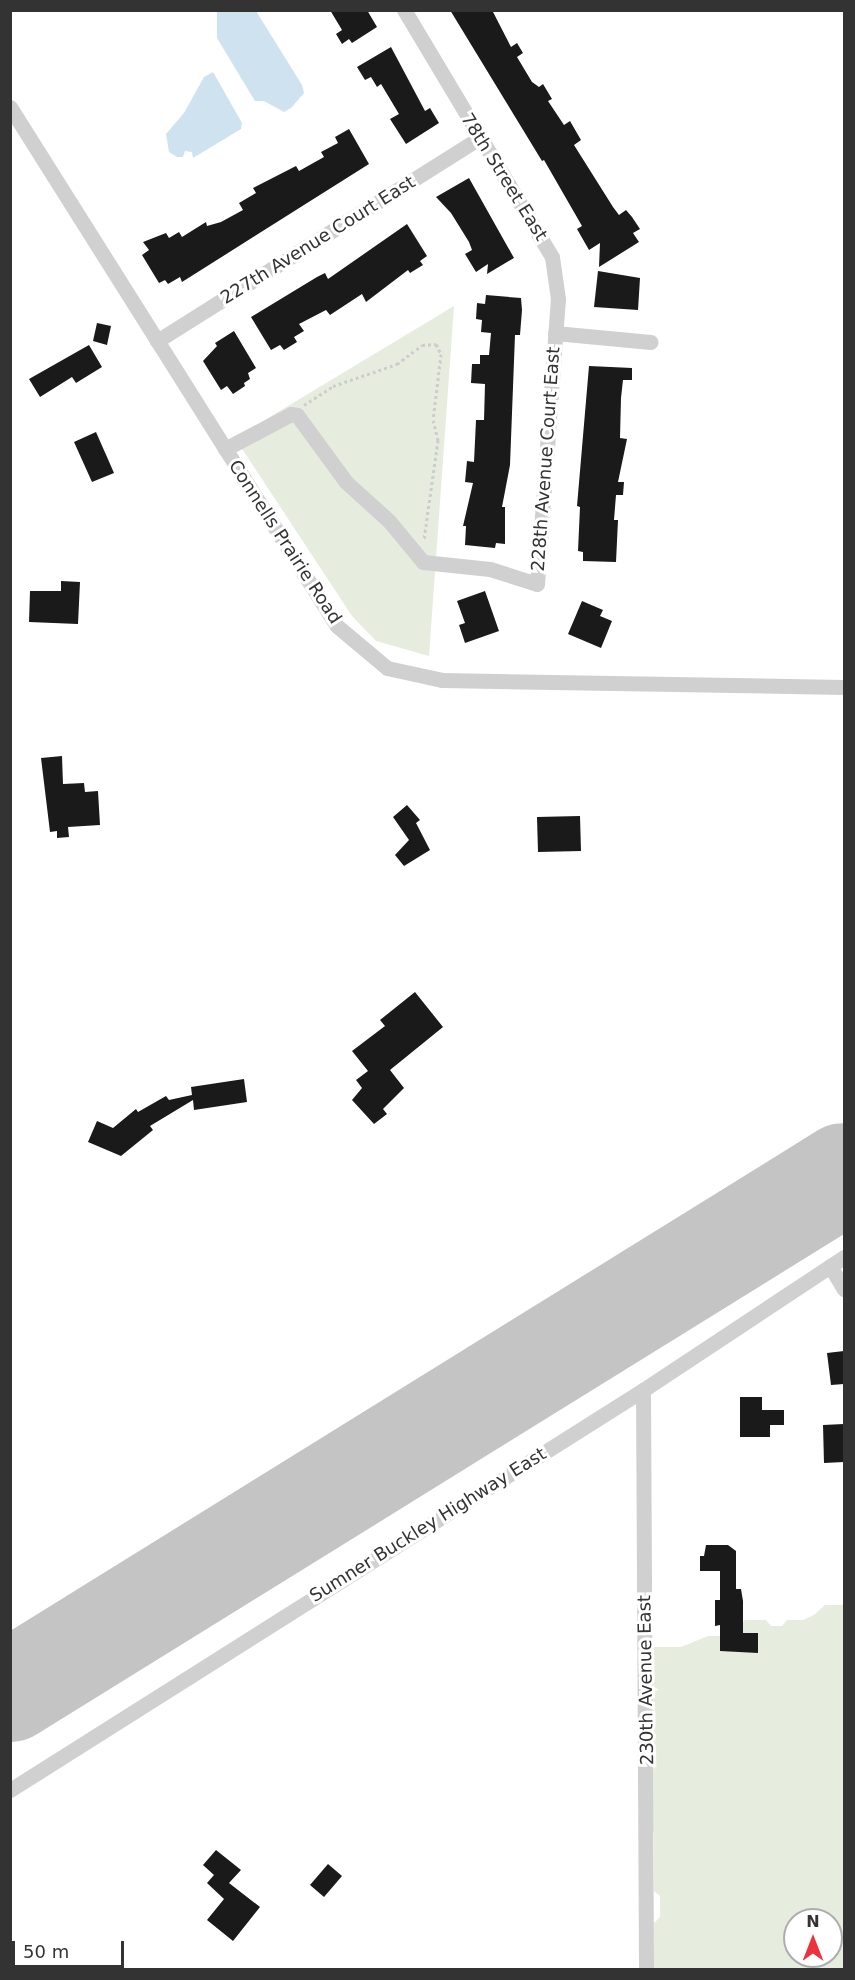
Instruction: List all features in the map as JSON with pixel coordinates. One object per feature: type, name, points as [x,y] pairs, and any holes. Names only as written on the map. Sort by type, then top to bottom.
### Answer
[{"type":"street","name":"78th Street East","points":[[404,10],[552,257],[558,300],[555,333]]},
{"type":"street","name":"Connells Prairie Road","points":[[10,107],[337,626],[387,668],[442,680],[844,687]]},
{"type":"street","name":"227th Avenue Court East","points":[[157,341],[479,138]]},
{"type":"street","points":[[555,333],[651,342]]},
{"type":"street","name":"228th Avenue Court East","points":[[421,559],[490,569],[537,584],[555,333]]},
{"type":"street","points":[[225,448],[291,414],[297,416],[346,482],[389,521],[421,559]]},
{"type":"street","name":"Sumner Buckley Highway East","points":[[10,1790],[643,1390],[844,1257]]},
{"type":"street","points":[[830,1266],[844,1289]]},
{"type":"street","name":"230th Avenue East","points":[[643,1390],[646,1970]]},
{"type":"path","points":[[291,414],[333,386],[397,364],[422,345],[436,344],[441,354],[433,420],[438,440],[421,559]]},
{"type":"shaded area","points":[[454,306],[429,656],[376,641],[352,616],[235,438]]},
{"type":"shaded area","points":[[825,1605],[844,1605],[844,1969],[654,1969],[654,1923],[660,1917],[660,1896],[654,1891],[654,1833],[649,1827],[654,1759],[649,1753],[644,1647],[681,1647],[708,1636],[724,1636],[745,1620],[766,1620],[771,1626],[782,1626],[787,1620],[803,1620],[814,1615]]},
{"type":"water","points":[[217,11],[256,11],[302,85],[304,93],[291,108],[284,112],[264,101],[255,101],[217,38]]},
{"type":"water","points":[[213,72],[242,123],[241,129],[193,158],[192,152],[185,151],[183,157],[177,157],[169,152],[166,134],[184,113],[204,77]]},
{"type":"building","points":[[330,10],[367,10],[377,27],[352,43],[349,39],[342,44],[336,34],[342,30]]},
{"type":"building","points":[[450,10],[492,10],[511,47],[517,43],[523,53],[517,57],[532,82],[539,87],[543,84],[552,99],[548,101],[564,125],[570,121],[581,140],[574,145],[613,207],[619,215],[626,210],[640,229],[633,233],[639,242],[599,267],[600,243],[589,250],[577,229],[582,226],[544,160],[542,161]]},
{"type":"building","points":[[391,47],[425,111],[430,108],[439,123],[406,144],[390,119],[399,114],[381,84],[377,87],[371,77],[365,80],[357,67]]},
{"type":"building","points":[[349,129],[369,164],[182,282],[180,277],[168,284],[165,280],[159,283],[142,255],[149,250],[143,242],[166,233],[169,238],[179,232],[182,237],[206,222],[207,226],[221,222],[243,210],[239,203],[256,193],[253,188],[296,166],[299,171],[324,157],[321,152],[338,143],[335,137]]},
{"type":"building","points":[[469,178],[514,258],[487,274],[488,264],[476,272],[465,254],[472,250],[469,242],[451,213],[436,197]]},
{"type":"building","points":[[407,224],[427,256],[420,261],[423,265],[410,273],[408,270],[366,302],[362,294],[330,315],[326,310],[299,324],[304,331],[294,337],[297,342],[284,350],[280,345],[271,350],[251,317],[325,273],[328,279]]},
{"type":"building","points":[[598,271],[640,278],[638,310],[594,307]]},
{"type":"building","points":[[486,295],[521,298],[522,310],[520,335],[515,335],[510,465],[502,507],[505,507],[505,544],[496,543],[495,548],[465,545],[466,526],[463,526],[473,483],[465,482],[467,461],[474,462],[476,420],[484,420],[485,384],[471,383],[472,364],[480,364],[480,355],[489,355],[491,333],[481,332],[482,320],[476,319],[477,303],[485,304]]},
{"type":"building","points":[[97,323],[111,326],[107,345],[93,341]]},
{"type":"building","points":[[234,331],[256,368],[248,373],[250,379],[244,383],[245,386],[233,394],[227,386],[221,390],[203,361],[217,346],[215,343]]},
{"type":"building","points":[[89,345],[102,367],[76,383],[72,377],[40,397],[29,379]]},
{"type":"building","points":[[589,366],[632,368],[632,380],[623,380],[621,398],[620,438],[627,439],[618,482],[624,482],[623,495],[616,495],[614,520],[618,520],[616,562],[583,561],[583,552],[578,551],[580,507],[577,506]]},
{"type":"building","points":[[96,432],[114,473],[92,482],[74,442]]},
{"type":"building","points":[[61,581],[80,582],[78,624],[29,622],[30,591],[61,591]]},
{"type":"building","points":[[485,591],[499,631],[465,643],[459,625],[465,623],[457,601]]},
{"type":"building","points":[[582,601],[603,610],[600,616],[612,621],[601,648],[568,634]]},
{"type":"building","points":[[62,756],[63,784],[84,783],[85,792],[98,791],[100,825],[68,827],[69,837],[57,838],[57,831],[50,832],[41,758]]},
{"type":"building","points":[[407,805],[420,820],[416,823],[430,850],[404,866],[395,855],[409,840],[393,817]]},
{"type":"building","points":[[580,816],[581,851],[538,852],[537,817]]},
{"type":"building","points":[[415,992],[443,1027],[390,1070],[404,1088],[383,1109],[387,1114],[374,1124],[352,1100],[362,1088],[356,1080],[368,1071],[352,1051],[385,1026],[380,1020]]},
{"type":"building","points":[[244,1079],[247,1102],[194,1110],[193,1100],[150,1126],[153,1130],[121,1156],[88,1142],[97,1121],[113,1128],[136,1109],[138,1112],[166,1096],[169,1100],[192,1095],[191,1087]]},
{"type":"building","points":[[844,1351],[844,1384],[831,1385],[827,1353]]},
{"type":"building","points":[[740,1397],[762,1397],[762,1410],[784,1410],[784,1425],[770,1425],[770,1437],[740,1437]]},
{"type":"building","points":[[844,1424],[844,1462],[824,1463],[823,1425]]},
{"type":"building","points":[[706,1545],[728,1545],[736,1551],[736,1589],[741,1589],[743,1601],[743,1633],[758,1633],[758,1653],[720,1651],[720,1625],[715,1626],[715,1600],[720,1600],[720,1571],[700,1571],[700,1556],[704,1556]]},
{"type":"building","points":[[216,1850],[241,1870],[229,1883],[260,1907],[233,1941],[207,1920],[224,1899],[207,1883],[214,1875],[203,1865]]},
{"type":"building","points":[[328,1864],[342,1876],[324,1897],[310,1885]]},
{"type":"runway","points":[[10,1691],[844,1174]]}]
